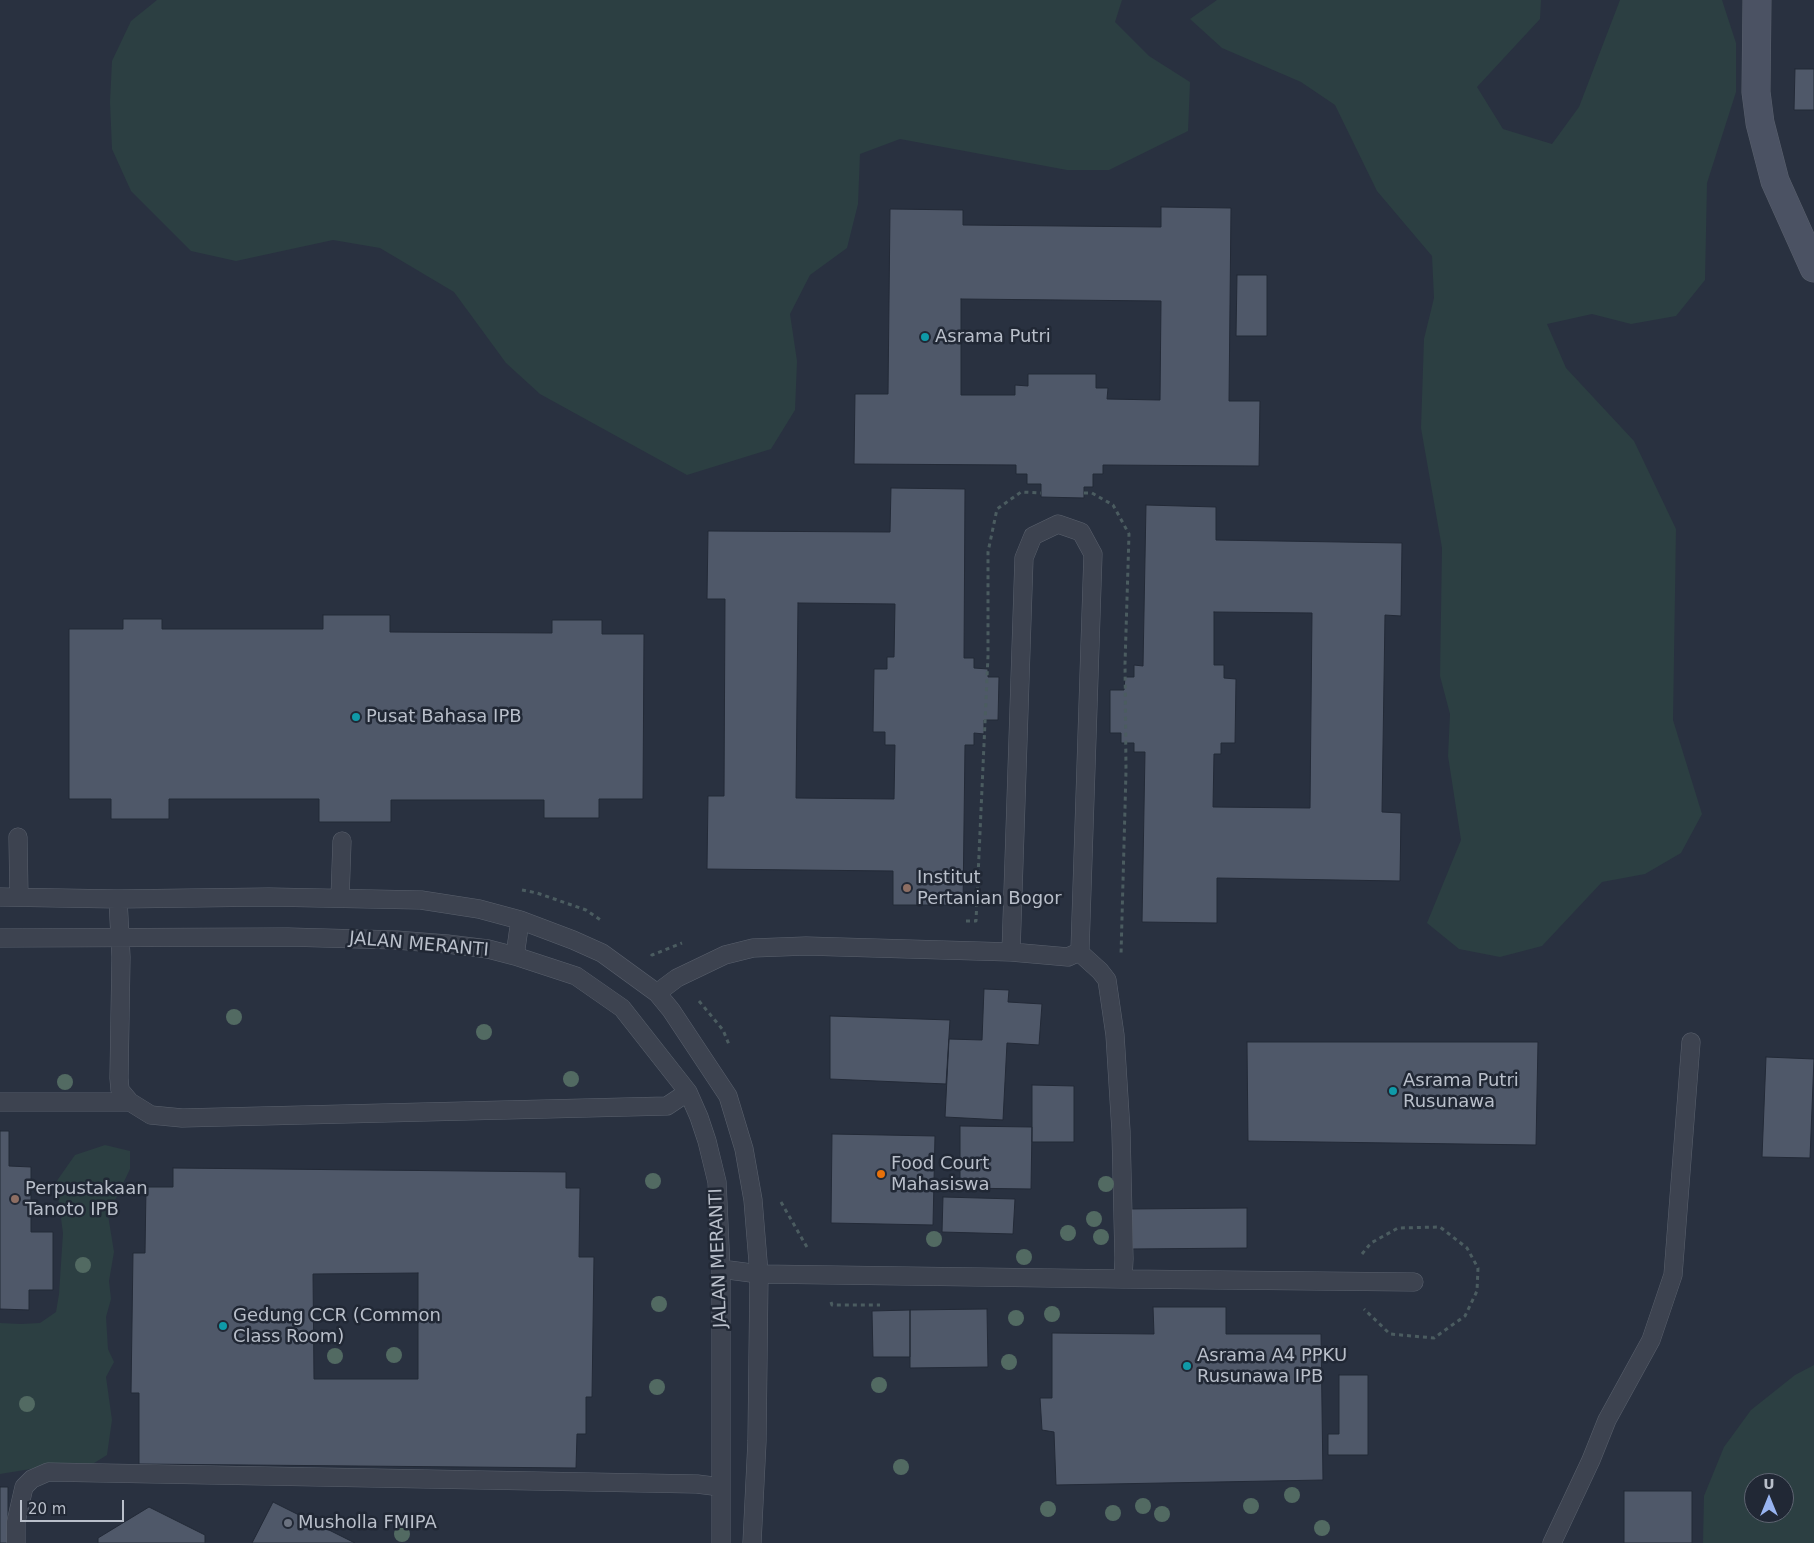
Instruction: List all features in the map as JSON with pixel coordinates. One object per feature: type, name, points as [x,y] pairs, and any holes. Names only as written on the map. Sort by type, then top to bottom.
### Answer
[{"type":"street","points":[[1757,0],[1756,92],[1760,123],[1775,181],[1814,268]]},
{"type":"lane","points":[[1011,952],[1024,558],[1033,536],[1058,524],[1081,532],[1093,554],[1080,951],[1100,970],[1107,980],[1115,1035],[1121,1132],[1123,1279]]},
{"type":"lane","points":[[18,837],[19,897]]},
{"type":"lane","points":[[340,898],[342,841]]},
{"type":"lane","points":[[0,897],[118,899],[269,897],[421,900],[479,909],[520,920],[590,947],[602,953],[657,993],[672,1010],[728,1096],[744,1149],[753,1200],[759,1274],[757,1441],[752,1543]]},
{"type":"lane","points":[[118,899],[120,937],[120,1090],[130,1102],[151,1115],[182,1118],[667,1106],[688,1092]]},
{"type":"lane","points":[[515,956],[520,920]]},
{"type":"lane","name":"JALAN MERANTI","points":[[0,938],[120,937],[396,940],[447,944],[488,949],[576,976],[622,1008],[688,1092],[707,1141],[717,1182],[721,1269],[721,1543]]},
{"type":"lane","points":[[657,993],[677,978],[725,955],[753,948],[806,946],[1011,952],[1068,957],[1080,951]]},
{"type":"lane","points":[[1552,1543],[1591,1460],[1607,1420],[1651,1340],[1673,1275],[1691,1042]]},
{"type":"lane","points":[[0,1102],[130,1102]]},
{"type":"lane","points":[[721,1269],[759,1274],[1414,1282]]},
{"type":"lane","points":[[16,1543],[16,1522],[24,1487],[32,1479],[48,1472],[687,1484],[721,1487]]},
{"type":"path","points":[[957,921],[976,921],[988,656],[988,552],[997,510],[1022,492],[1041,493]]},
{"type":"path","points":[[518,890],[538,893],[586,910],[603,922]]},
{"type":"path","points":[[652,955],[688,940]]},
{"type":"path","points":[[644,950],[652,955],[706,1007],[723,1030],[734,1055]]},
{"type":"path","points":[[778,1196],[811,1255]]},
{"type":"path","points":[[1358,1303],[1390,1334],[1434,1338],[1465,1316],[1477,1291],[1478,1268],[1466,1248],[1440,1227],[1398,1228],[1371,1243],[1361,1255]]},
{"type":"shaded area","points":[[157,0],[1122,0],[1115,22],[1149,56],[1190,82],[1188,131],[1109,170],[1067,170],[900,139],[860,154],[858,204],[847,248],[810,275],[790,314],[797,361],[795,410],[771,449],[687,475],[540,394],[506,363],[454,292],[380,248],[333,240],[236,261],[191,251],[131,191],[112,149],[110,102],[112,61],[131,21]]},
{"type":"shaded area","points":[[1217,0],[1541,0],[1540,19],[1477,87],[1503,129],[1552,144],[1579,107],[1620,0],[1722,0],[1736,43],[1736,92],[1707,183],[1705,280],[1676,316],[1631,324],[1592,314],[1547,324],[1566,368],[1634,441],[1676,529],[1673,720],[1702,814],[1681,853],[1645,874],[1602,882],[1542,946],[1500,957],[1459,949],[1427,923],[1461,840],[1448,756],[1450,714],[1440,676],[1442,548],[1421,428],[1424,339],[1434,298],[1432,256],[1377,191],[1335,105],[1301,82],[1222,48],[1190,19]]},
{"type":"shaded area","points":[[105,1145],[130,1151],[130,1169],[108,1215],[114,1252],[109,1281],[111,1299],[106,1317],[108,1349],[114,1362],[106,1377],[112,1420],[107,1455],[91,1465],[37,1468],[0,1474],[0,1323],[40,1323],[56,1312],[63,1233],[56,1182],[75,1155]]},
{"type":"shaded area","points":[[1814,1365],[1814,1543],[1703,1543],[1704,1496],[1724,1447],[1751,1410],[1795,1375]]},
{"type":"building","points":[[1795,69],[1814,69],[1814,110],[1794,110]]},
{"type":"building","name":"Asrama Putri","points":[[1161,207],[1231,208],[1229,401],[1260,401],[1259,466],[1103,465],[1103,474],[1093,474],[1093,487],[1084,487],[1084,498],[1041,497],[1041,484],[1027,484],[1027,474],[1016,474],[1016,465],[854,464],[855,394],[888,394],[890,209],[963,210],[963,225],[1161,227]],"holes":[[[961,299],[1161,301],[1160,400],[1107,399],[1108,388],[1096,388],[1096,374],[1028,374],[1028,386],[1015,385],[1015,395],[961,395]]]},
{"type":"building","points":[[1237,275],[1267,275],[1267,336],[1236,336]]},
{"type":"building","points":[[891,488],[965,489],[964,658],[974,658],[974,668],[988,669],[988,677],[999,677],[998,720],[984,720],[984,734],[974,733],[974,745],[965,745],[963,905],[893,905],[893,871],[707,869],[708,796],[724,796],[725,599],[707,599],[708,531],[890,532]],"holes":[[[798,603],[895,604],[894,657],[887,657],[887,669],[874,669],[873,732],[885,732],[885,745],[895,745],[894,799],[796,798]]]},
{"type":"building","points":[[1146,505],[1216,507],[1216,540],[1402,543],[1401,616],[1385,615],[1382,812],[1401,813],[1400,881],[1217,878],[1217,923],[1142,922],[1145,752],[1134,752],[1134,743],[1121,743],[1121,733],[1110,733],[1110,690],[1124,690],[1125,677],[1134,677],[1134,665],[1143,666]],"holes":[[[1214,612],[1312,613],[1310,808],[1213,807],[1214,754],[1221,754],[1221,743],[1235,743],[1236,679],[1224,678],[1224,665],[1214,665]]]},
{"type":"building","name":"Pusat Bahasa IPB","points":[[323,615],[390,615],[390,632],[552,633],[552,620],[602,620],[602,634],[644,634],[643,799],[599,799],[599,818],[544,818],[544,800],[391,800],[391,822],[319,822],[319,799],[169,799],[169,819],[111,819],[111,799],[69,799],[69,629],[123,629],[123,619],[162,619],[162,629],[323,629]]},
{"type":"building","points":[[984,989],[1009,990],[1008,1002],[1042,1004],[1039,1045],[1007,1043],[1003,1120],[945,1117],[949,1039],[982,1040]]},
{"type":"building","points":[[830,1016],[950,1020],[946,1084],[830,1079]]},
{"type":"building","name":"Asrama Putri Rusunawa","points":[[1247,1042],[1538,1042],[1536,1145],[1248,1141]]},
{"type":"building","points":[[1766,1057],[1814,1059],[1810,1158],[1762,1157]]},
{"type":"building","points":[[1032,1085],[1074,1086],[1074,1142],[1032,1142]]},
{"type":"building","points":[[960,1126],[1032,1127],[1031,1189],[960,1188]]},
{"type":"building","name":"Perpustakaan Tanoto IPB","points":[[0,1131],[9,1131],[9,1166],[31,1167],[31,1232],[53,1232],[53,1290],[29,1290],[29,1310],[0,1309]]},
{"type":"building","points":[[832,1134],[935,1136],[933,1225],[831,1223]]},
{"type":"building","name":"Gedung CCR (Common Class Room)","points":[[173,1168],[566,1172],[566,1188],[580,1188],[579,1257],[594,1257],[592,1397],[586,1397],[586,1434],[577,1434],[576,1468],[139,1464],[139,1393],[131,1393],[133,1253],[145,1253],[146,1187],[173,1187]],"holes":[[[418,1273],[418,1379],[314,1379],[313,1274]]]},
{"type":"building","points":[[943,1197],[1015,1199],[1013,1234],[942,1232]]},
{"type":"building","points":[[1247,1208],[1247,1248],[1131,1249],[1130,1209]]},
{"type":"building","name":"Asrama A4 PPKU Rusunawa IPB","points":[[1153,1307],[1226,1307],[1226,1334],[1321,1334],[1323,1480],[1056,1485],[1054,1432],[1042,1430],[1040,1398],[1052,1398],[1052,1333],[1154,1334]]},
{"type":"building","points":[[987,1309],[988,1367],[910,1368],[910,1310]]},
{"type":"building","points":[[910,1310],[910,1357],[873,1357],[872,1311]]},
{"type":"building","points":[[1339,1375],[1368,1375],[1368,1455],[1328,1455],[1328,1434],[1339,1434]]},
{"type":"building","points":[[0,1487],[8,1487],[8,1543],[0,1543]]},
{"type":"building","points":[[1624,1491],[1692,1491],[1692,1543],[1624,1543]]},
{"type":"building","name":"Musholla FMIPA","points":[[273,1502],[355,1543],[252,1543]]},
{"type":"building","points":[[149,1507],[205,1535],[205,1543],[98,1543],[98,1538]]},
{"type":"place","name":"Asrama Putri","points":[[925,337]]},
{"type":"place","name":"Pusat Bahasa IPB","points":[[356,717]]},
{"type":"place","name":"Institut Pertanian Bogor","points":[[907,888]]},
{"type":"place","name":"Asrama Putri Rusunawa","points":[[1393,1091]]},
{"type":"place","name":"Food Court Mahasiswa","points":[[881,1174]]},
{"type":"place","name":"Perpustakaan Tanoto IPB","points":[[15,1199]]},
{"type":"place","name":"Gedung CCR (Common Class Room)","points":[[223,1326]]},
{"type":"place","name":"Asrama A4 PPKU Rusunawa IPB","points":[[1187,1366]]},
{"type":"place","name":"Musholla FMIPA","points":[[288,1523]]}]
